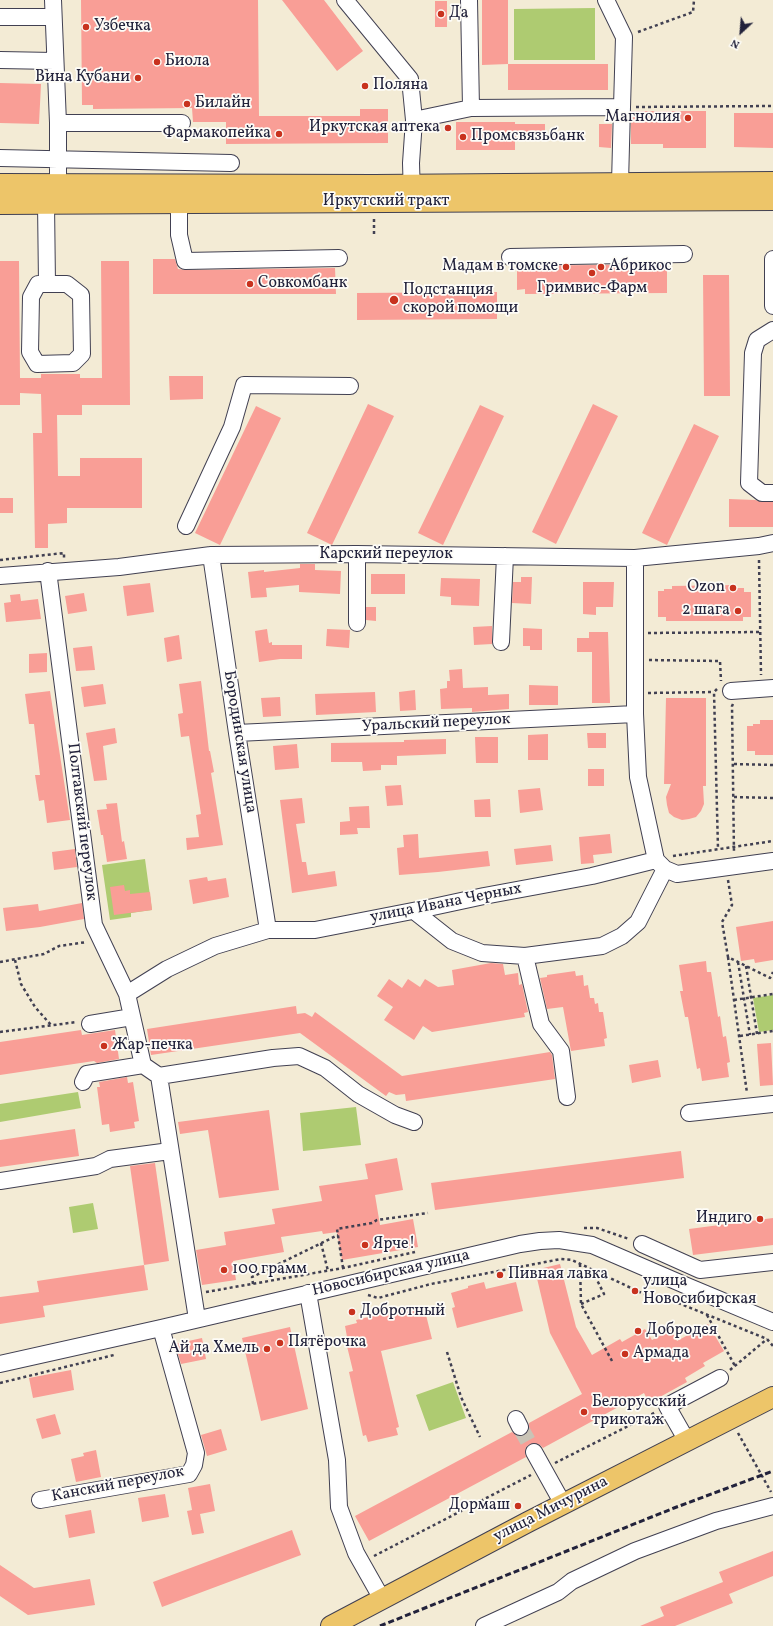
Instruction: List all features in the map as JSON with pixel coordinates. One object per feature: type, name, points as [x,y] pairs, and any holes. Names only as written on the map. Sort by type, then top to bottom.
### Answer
[{"type":"main road","name":"Иркутский тракт","points":[[0,184],[54,197],[180,204],[620,184],[773,182]]},
{"type":"main road","name":"Иркутский тракт","points":[[0,204],[156,184],[412,194],[773,200]]},
{"type":"main road","name":"улица Мичурина","points":[[331,1626],[563,1504],[773,1397]]},
{"type":"street","points":[[48,284],[58,159],[53,0]]},
{"type":"street","points":[[345,0],[410,79],[414,120],[411,163],[412,194]]},
{"type":"street","points":[[469,0],[471,108]]},
{"type":"street","points":[[606,0],[624,37],[620,184]]},
{"type":"street","points":[[0,17],[53,17]]},
{"type":"street","points":[[0,60],[54,61]]},
{"type":"street","points":[[414,120],[471,108],[622,107]]},
{"type":"street","points":[[58,123],[182,123]]},
{"type":"street","points":[[0,158],[231,163]]},
{"type":"street","points":[[156,161],[156,184]]},
{"type":"street","points":[[180,204],[179,235],[185,261],[340,258]]},
{"type":"street","points":[[510,257],[684,254]]},
{"type":"street","points":[[773,259],[773,306]]},
{"type":"street","points":[[38,284],[48,284],[67,284],[81,296],[82,354],[73,363],[37,364],[30,352],[31,297],[38,284]]},
{"type":"street","points":[[773,330],[757,340],[753,353],[749,483],[762,493],[773,493]]},
{"type":"street","points":[[186,526],[232,427],[244,385],[350,386]]},
{"type":"street","name":"Карский переулок","points":[[0,576],[48,571],[119,567],[211,555],[357,554],[635,558],[766,544]]},
{"type":"street","points":[[357,554],[357,623]]},
{"type":"street","name":"Бородинская улица","points":[[211,555],[268,930]]},
{"type":"street","points":[[501,642],[505,556]]},
{"type":"street","points":[[414,911],[452,941],[482,953],[525,956],[602,946],[622,936],[638,922],[661,865],[638,777],[635,714],[635,558]]},
{"type":"street","name":"Полтавский переулок","points":[[48,571],[94,925],[127,994],[143,1065]]},
{"type":"street","points":[[733,696],[767,689]]},
{"type":"street","name":"Уральский переулок","points":[[237,733],[635,714]]},
{"type":"street","name":"улица Ивана Черных","points":[[127,994],[167,969],[215,946],[268,930],[315,930],[484,896],[661,865],[677,874],[733,862],[773,862]]},
{"type":"street","points":[[525,956],[541,1024],[561,1051],[568,1097]]},
{"type":"street","points":[[90,1024],[132,1017]]},
{"type":"street","points":[[158,1076],[273,1058],[299,1056],[325,1068],[358,1094],[395,1115],[414,1122]]},
{"type":"street","points":[[83,1082],[87,1074],[143,1065],[158,1076],[197,1319]]},
{"type":"street","points":[[689,1113],[773,1104]]},
{"type":"street","points":[[0,1181],[96,1166],[110,1159],[170,1151]]},
{"type":"street","name":"Новосибирская улица","points":[[0,1364],[520,1244],[540,1241],[559,1240],[592,1245],[773,1322]]},
{"type":"street","points":[[642,1244],[700,1270],[773,1262]]},
{"type":"street","points":[[308,1293],[338,1460],[339,1507],[348,1533],[361,1562],[382,1599]]},
{"type":"street","name":"Канский переулок","points":[[40,1500],[189,1474],[194,1466],[196,1453],[161,1328]]},
{"type":"street","points":[[687,1441],[667,1406],[720,1378]]},
{"type":"street","points":[[534,1452],[563,1504]]},
{"type":"street","points":[[484,1626],[558,1592],[572,1581],[635,1551],[716,1521],[773,1506]]},
{"type":"path","points":[[624,37],[694,12],[694,0]]},
{"type":"path","points":[[622,107],[773,106]]},
{"type":"path","points":[[374,213],[374,234]]},
{"type":"path","points":[[766,544],[760,632],[767,689]]},
{"type":"path","points":[[644,633],[760,632]]},
{"type":"path","points":[[644,660],[720,661],[721,682],[714,692],[718,849]]},
{"type":"path","points":[[643,693],[714,692]]},
{"type":"path","points":[[733,696],[734,855],[732,905],[722,922],[740,1036],[748,1106]]},
{"type":"path","points":[[734,764],[773,765]]},
{"type":"path","points":[[734,797],[773,798]]},
{"type":"path","points":[[661,865],[718,849],[773,841]]},
{"type":"path","points":[[0,962],[44,954],[59,946],[102,940]]},
{"type":"path","points":[[728,957],[770,978],[773,972]]},
{"type":"path","points":[[15,960],[21,984],[35,1007],[51,1025]]},
{"type":"path","points":[[738,962],[750,1035]]},
{"type":"path","points":[[746,966],[757,1034]]},
{"type":"path","points":[[734,1000],[773,994]]},
{"type":"path","points":[[0,1032],[76,1022],[90,1024]]},
{"type":"path","points":[[740,1036],[773,1031]]},
{"type":"path","points":[[343,1268],[336,1229],[372,1223],[377,1220],[428,1213]]},
{"type":"path","points":[[253,1284],[252,1277],[338,1235]]},
{"type":"path","points":[[321,1243],[328,1271]]},
{"type":"path","points":[[361,1296],[369,1295],[378,1298],[431,1284],[561,1259],[572,1260],[648,1296],[666,1298],[767,1339],[773,1346]]},
{"type":"path","points":[[580,1264],[581,1304],[612,1361]]},
{"type":"path","points":[[581,1304],[604,1294],[592,1270]]},
{"type":"path","points":[[707,1315],[735,1366]]},
{"type":"path","points":[[720,1378],[767,1339]]},
{"type":"path","points":[[447,1352],[461,1397],[480,1437]]},
{"type":"path","points":[[0,1383],[121,1353]]},
{"type":"path","points":[[361,1562],[667,1406]]},
{"type":"path","points":[[736,1428],[763,1475],[773,1496]]},
{"type":"green space","points":[[595,8],[595,60],[514,60],[514,9]]},
{"type":"green space","points":[[145,859],[152,910],[131,913],[131,917],[110,920],[102,865]]},
{"type":"green space","points":[[773,995],[773,1030],[759,1032],[753,998]]},
{"type":"green space","points":[[78,1092],[81,1108],[0,1122],[0,1104]]},
{"type":"green space","points":[[356,1107],[361,1145],[303,1151],[300,1113]]},
{"type":"green space","points":[[93,1203],[98,1229],[73,1233],[69,1207]]},
{"type":"green space","points":[[453,1382],[466,1418],[429,1431],[416,1395]]},
{"type":"building","points":[[81,0],[258,0],[259,116],[360,116],[360,109],[388,109],[388,143],[226,144],[226,122],[193,122],[192,108],[93,109],[93,105],[82,105]]},
{"type":"building","points":[[282,0],[324,0],[363,51],[337,71]]},
{"type":"building","points":[[482,0],[508,0],[508,64],[482,65]]},
{"type":"building","name":"Да","points":[[435,1],[447,1],[447,27],[435,27]]},
{"type":"building","points":[[508,64],[608,64],[608,90],[508,90]]},
{"type":"building","points":[[0,83],[41,84],[39,124],[0,123]]},
{"type":"building","points":[[631,111],[706,111],[706,148],[663,148],[663,144],[631,144]]},
{"type":"building","points":[[734,113],[773,113],[773,148],[734,147]]},
{"type":"building","points":[[456,122],[515,122],[515,124],[545,124],[545,140],[515,140],[515,150],[456,150]]},
{"type":"building","points":[[599,124],[612,124],[611,148],[599,147]]},
{"type":"building","points":[[153,259],[175,259],[178,269],[185,270],[335,268],[336,294],[153,294]]},
{"type":"building","points":[[0,261],[19,261],[20,378],[41,378],[41,374],[80,374],[80,378],[102,378],[101,261],[129,261],[130,405],[82,405],[82,415],[57,415],[58,476],[80,476],[80,458],[142,458],[142,508],[67,508],[67,523],[48,524],[48,548],[35,548],[33,433],[42,433],[41,394],[20,393],[20,405],[0,405]]},
{"type":"building","points":[[667,264],[667,293],[525,294],[525,289],[517,290],[517,266]]},
{"type":"building","points":[[703,275],[729,275],[730,396],[704,396]]},
{"type":"building","points":[[497,292],[497,319],[357,320],[357,293]]},
{"type":"building","points":[[169,376],[203,376],[203,399],[170,400]]},
{"type":"building","points":[[368,404],[394,416],[332,545],[307,533]]},
{"type":"building","points":[[593,404],[618,416],[556,544],[532,532]]},
{"type":"building","points":[[480,405],[504,416],[443,545],[418,533]]},
{"type":"building","points":[[256,406],[281,418],[220,545],[195,533]]},
{"type":"building","points":[[694,424],[719,436],[667,545],[642,533]]},
{"type":"building","points":[[0,498],[13,498],[13,513],[0,513]]},
{"type":"building","points":[[729,499],[773,502],[773,527],[729,527]]},
{"type":"building","points":[[300,564],[315,564],[315,570],[341,571],[340,594],[299,592],[299,585],[266,588],[267,597],[251,598],[248,572],[264,570],[264,572],[300,568]]},
{"type":"building","points":[[371,574],[405,574],[405,594],[371,594]]},
{"type":"building","points":[[521,577],[532,577],[531,604],[512,603],[513,582],[521,582]]},
{"type":"building","points":[[441,578],[480,579],[479,606],[451,605],[451,597],[440,596]]},
{"type":"building","points":[[583,582],[614,582],[613,607],[596,607],[596,615],[583,614]]},
{"type":"building","points":[[150,583],[154,612],[127,616],[123,586]]},
{"type":"building","points":[[736,585],[737,588],[744,588],[744,592],[751,592],[751,617],[743,617],[743,621],[666,621],[666,617],[658,617],[658,591],[672,589],[672,586]]},
{"type":"building","points":[[84,593],[87,611],[68,614],[65,596]]},
{"type":"building","points":[[20,594],[21,601],[38,599],[41,619],[6,622],[4,603],[11,602],[10,595]]},
{"type":"building","points":[[366,607],[376,607],[376,621],[366,620]]},
{"type":"building","points":[[492,626],[492,644],[474,645],[473,627]]},
{"type":"building","points":[[523,628],[542,629],[542,650],[530,650],[530,646],[523,646]]},
{"type":"building","points":[[267,629],[269,643],[272,642],[272,645],[302,645],[302,659],[280,659],[259,662],[255,631]]},
{"type":"building","points":[[327,629],[350,630],[349,648],[326,646]]},
{"type":"building","points":[[589,632],[608,632],[610,703],[592,703],[592,652],[577,652],[577,638],[589,638]]},
{"type":"building","points":[[179,635],[182,659],[167,662],[164,638]]},
{"type":"building","points":[[92,646],[95,670],[76,671],[73,648]]},
{"type":"building","points":[[47,653],[47,672],[29,673],[29,654]]},
{"type":"building","points":[[462,669],[463,688],[488,687],[488,695],[509,694],[509,709],[472,712],[472,708],[441,709],[440,689],[447,688],[447,681],[450,681],[449,670]]},
{"type":"building","points":[[201,681],[209,751],[214,772],[211,773],[223,845],[187,850],[186,838],[199,837],[196,815],[201,814],[189,736],[181,737],[178,714],[183,713],[179,684]]},
{"type":"building","points":[[103,684],[106,704],[84,707],[81,687]]},
{"type":"building","points":[[529,685],[558,686],[558,705],[529,705]]},
{"type":"building","points":[[415,690],[416,710],[400,711],[399,692]]},
{"type":"building","points":[[50,691],[70,820],[47,823],[44,800],[39,801],[35,775],[40,775],[34,724],[29,724],[25,694]]},
{"type":"building","points":[[375,692],[376,712],[316,715],[315,694]]},
{"type":"building","points":[[280,697],[281,716],[263,717],[261,698]]},
{"type":"building","points":[[666,698],[706,698],[706,786],[703,786],[704,804],[696,817],[689,819],[682,820],[674,817],[669,813],[667,805],[666,797],[671,784],[664,784]]},
{"type":"building","points":[[760,720],[773,720],[773,755],[755,755],[755,751],[747,751],[747,726],[760,724]]},
{"type":"building","points":[[115,728],[117,743],[103,746],[107,780],[94,781],[86,733]]},
{"type":"building","points":[[587,733],[606,733],[606,748],[588,748]]},
{"type":"building","points":[[548,734],[548,760],[528,760],[528,735]]},
{"type":"building","points":[[475,737],[498,737],[498,763],[476,763]]},
{"type":"building","points":[[446,739],[446,754],[397,756],[397,765],[381,765],[381,770],[363,771],[362,762],[331,762],[331,743],[404,742],[404,740]]},
{"type":"building","points":[[297,744],[299,768],[275,770],[273,746]]},
{"type":"building","points":[[588,769],[604,769],[604,786],[588,786]]},
{"type":"building","points":[[401,785],[403,805],[387,806],[385,786]]},
{"type":"building","points":[[540,788],[543,810],[520,813],[518,790]]},
{"type":"building","points":[[302,798],[305,823],[296,824],[302,862],[306,862],[308,875],[335,871],[337,886],[292,893],[280,800]]},
{"type":"building","points":[[490,799],[491,817],[475,817],[474,800]]},
{"type":"building","points":[[117,803],[122,842],[124,841],[127,859],[107,862],[97,810],[107,809],[106,804]]},
{"type":"building","points":[[369,806],[370,828],[357,828],[358,834],[340,835],[340,822],[350,821],[349,807]]},
{"type":"building","points":[[418,834],[419,858],[488,851],[490,866],[399,875],[397,848],[404,847],[403,835]]},
{"type":"building","points":[[610,834],[612,853],[593,855],[594,863],[581,864],[579,837]]},
{"type":"building","points":[[551,845],[553,861],[516,865],[514,849]]},
{"type":"building","points":[[75,849],[77,867],[54,870],[52,852]]},
{"type":"building","points":[[207,877],[208,881],[226,878],[229,897],[193,904],[189,880]]},
{"type":"building","points":[[124,885],[125,891],[130,890],[130,894],[150,892],[152,910],[114,915],[110,887]]},
{"type":"building","points":[[82,903],[84,919],[40,927],[6,931],[3,908],[38,904],[39,911]]},
{"type":"building","points":[[773,921],[773,960],[755,963],[754,959],[741,961],[736,927]]},
{"type":"building","points":[[706,961],[707,972],[711,972],[718,1017],[720,1016],[723,1037],[726,1036],[730,1062],[727,1063],[729,1077],[702,1081],[700,1068],[697,1069],[688,1017],[685,1017],[680,991],[683,991],[679,965]]},
{"type":"building","points":[[491,963],[503,964],[505,975],[518,973],[519,985],[522,984],[528,1012],[524,1013],[525,1017],[432,1032],[423,1026],[414,1040],[384,1020],[393,1007],[377,996],[389,979],[402,988],[408,979],[420,987],[425,979],[438,987],[454,985],[452,970]]},
{"type":"building","points":[[575,971],[576,976],[583,975],[584,986],[588,985],[590,998],[594,998],[595,1004],[598,1003],[599,1012],[603,1012],[607,1038],[604,1039],[605,1046],[571,1051],[563,1007],[547,1009],[540,978],[547,977],[547,975]]},
{"type":"building","points":[[296,1006],[297,1014],[305,1013],[312,1017],[315,1012],[402,1076],[550,1052],[552,1055],[555,1079],[406,1101],[405,1094],[396,1095],[389,1092],[386,1096],[300,1033],[151,1055],[147,1029]]},
{"type":"building","points":[[81,1030],[82,1035],[115,1030],[119,1059],[97,1063],[94,1061],[0,1075],[0,1042]]},
{"type":"building","points":[[771,1043],[773,1085],[760,1086],[757,1044]]},
{"type":"building","points":[[658,1060],[661,1077],[632,1083],[629,1065]]},
{"type":"building","points":[[127,1077],[128,1083],[133,1082],[139,1121],[134,1122],[135,1128],[110,1132],[109,1124],[102,1125],[97,1087],[100,1087],[99,1082]]},
{"type":"building","points":[[269,1110],[279,1190],[219,1198],[208,1130],[180,1134],[178,1122]]},
{"type":"building","points":[[75,1129],[79,1156],[0,1167],[0,1140]]},
{"type":"building","points":[[681,1151],[684,1178],[435,1210],[431,1183]]},
{"type":"building","points":[[397,1158],[403,1190],[375,1195],[380,1225],[413,1219],[418,1247],[342,1260],[337,1232],[323,1234],[322,1231],[281,1237],[284,1252],[233,1261],[236,1280],[202,1285],[196,1250],[226,1245],[224,1232],[275,1224],[272,1209],[322,1201],[319,1186],[368,1179],[365,1164]]},
{"type":"building","points":[[155,1163],[169,1261],[144,1265],[130,1166]]},
{"type":"building","points":[[773,1218],[773,1245],[693,1255],[689,1229]]},
{"type":"building","points":[[560,1264],[576,1327],[592,1355],[620,1339],[622,1342],[645,1329],[652,1340],[671,1330],[677,1341],[708,1324],[724,1351],[703,1363],[705,1366],[685,1378],[687,1382],[649,1403],[644,1393],[543,1448],[539,1444],[530,1444],[526,1447],[526,1457],[369,1541],[355,1516],[512,1432],[519,1436],[525,1435],[529,1428],[529,1423],[582,1394],[550,1333],[535,1270]]},
{"type":"building","points":[[144,1265],[148,1290],[43,1306],[45,1317],[0,1324],[0,1297],[39,1292],[37,1281]]},
{"type":"building","points":[[484,1282],[486,1289],[516,1282],[523,1311],[457,1328],[452,1308],[455,1307],[451,1293],[468,1288],[468,1286]]},
{"type":"building","points":[[416,1306],[417,1309],[424,1307],[432,1339],[381,1351],[399,1427],[396,1428],[398,1435],[368,1442],[366,1435],[363,1436],[349,1372],[353,1371],[345,1338],[347,1337],[345,1326],[357,1323],[356,1320]]},
{"type":"building","points":[[290,1327],[308,1409],[261,1421],[242,1338]]},
{"type":"building","points":[[202,1338],[206,1359],[181,1364],[175,1344]]},
{"type":"building","points":[[71,1370],[74,1390],[33,1398],[29,1378]]},
{"type":"building","points":[[55,1414],[61,1434],[42,1439],[36,1419]]},
{"type":"building","points":[[221,1429],[227,1450],[207,1456],[201,1435]]},
{"type":"building","points":[[96,1450],[101,1477],[76,1482],[71,1459],[84,1456],[83,1453]]},
{"type":"building","points":[[210,1484],[215,1511],[200,1514],[204,1533],[192,1535],[187,1511],[192,1510],[188,1488]]},
{"type":"building","points":[[165,1494],[169,1517],[142,1522],[138,1498]]},
{"type":"building","points":[[91,1510],[95,1533],[69,1538],[65,1515]]},
{"type":"building","points":[[292,1530],[301,1555],[162,1607],[153,1582]]},
{"type":"building","points":[[773,1551],[773,1576],[729,1594],[733,1603],[675,1626],[640,1626],[664,1616],[660,1607],[723,1582],[719,1572]]},
{"type":"building","points":[[0,1565],[34,1588],[90,1579],[95,1605],[28,1615],[0,1596]]},
{"type":"tunnel","points":[[520,1427],[534,1452]]},
{"type":"railway","points":[[380,1626],[674,1508],[773,1471]]},
{"type":"place","name":"Да","points":[[441,14]]},
{"type":"place","name":"Узбечка","points":[[86,27]]},
{"type":"place","name":"Биола","points":[[157,62]]},
{"type":"place","name":"Вина Кубани","points":[[138,78]]},
{"type":"place","name":"Поляна","points":[[365,86]]},
{"type":"place","name":"Билайн","points":[[187,104]]},
{"type":"place","name":"Магнолия","points":[[688,118]]},
{"type":"place","name":"Иркутская аптека","points":[[448,128]]},
{"type":"place","name":"Фармакопейка","points":[[279,134]]},
{"type":"place","name":"Промсвязьбанк","points":[[463,137]]},
{"type":"place","name":"Мадам в томске","points":[[566,267]]},
{"type":"place","name":"Абрикос","points":[[601,267]]},
{"type":"place","name":"Гримвис-Фарм","points":[[592,273]]},
{"type":"place","name":"Совкомбанк","points":[[250,284]]},
{"type":"place","name":"Подстанция скорой помощи","points":[[394,300]]},
{"type":"place","name":"Ozon","points":[[733,588]]},
{"type":"place","name":"2 шага","points":[[738,611]]},
{"type":"place","name":"Жар-печка","points":[[104,1046]]},
{"type":"place","name":"Индиго","points":[[760,1219]]},
{"type":"place","name":"Ярче!","points":[[365,1245]]},
{"type":"place","name":"100 грамм","points":[[224,1270]]},
{"type":"place","name":"Пивная лавка","points":[[500,1275]]},
{"type":"place","name":"улица Новосибирская","points":[[635,1291]]},
{"type":"place","name":"Добротный","points":[[352,1312]]},
{"type":"place","name":"Добродея","points":[[638,1331]]},
{"type":"place","name":"Пятёрочка","points":[[280,1343]]},
{"type":"place","name":"Ай да Хмель","points":[[267,1349]]},
{"type":"place","name":"Армада","points":[[625,1354]]},
{"type":"place","name":"Белорусский трикотаж","points":[[584,1412]]},
{"type":"place","name":"Дормаш","points":[[518,1506]]}]
